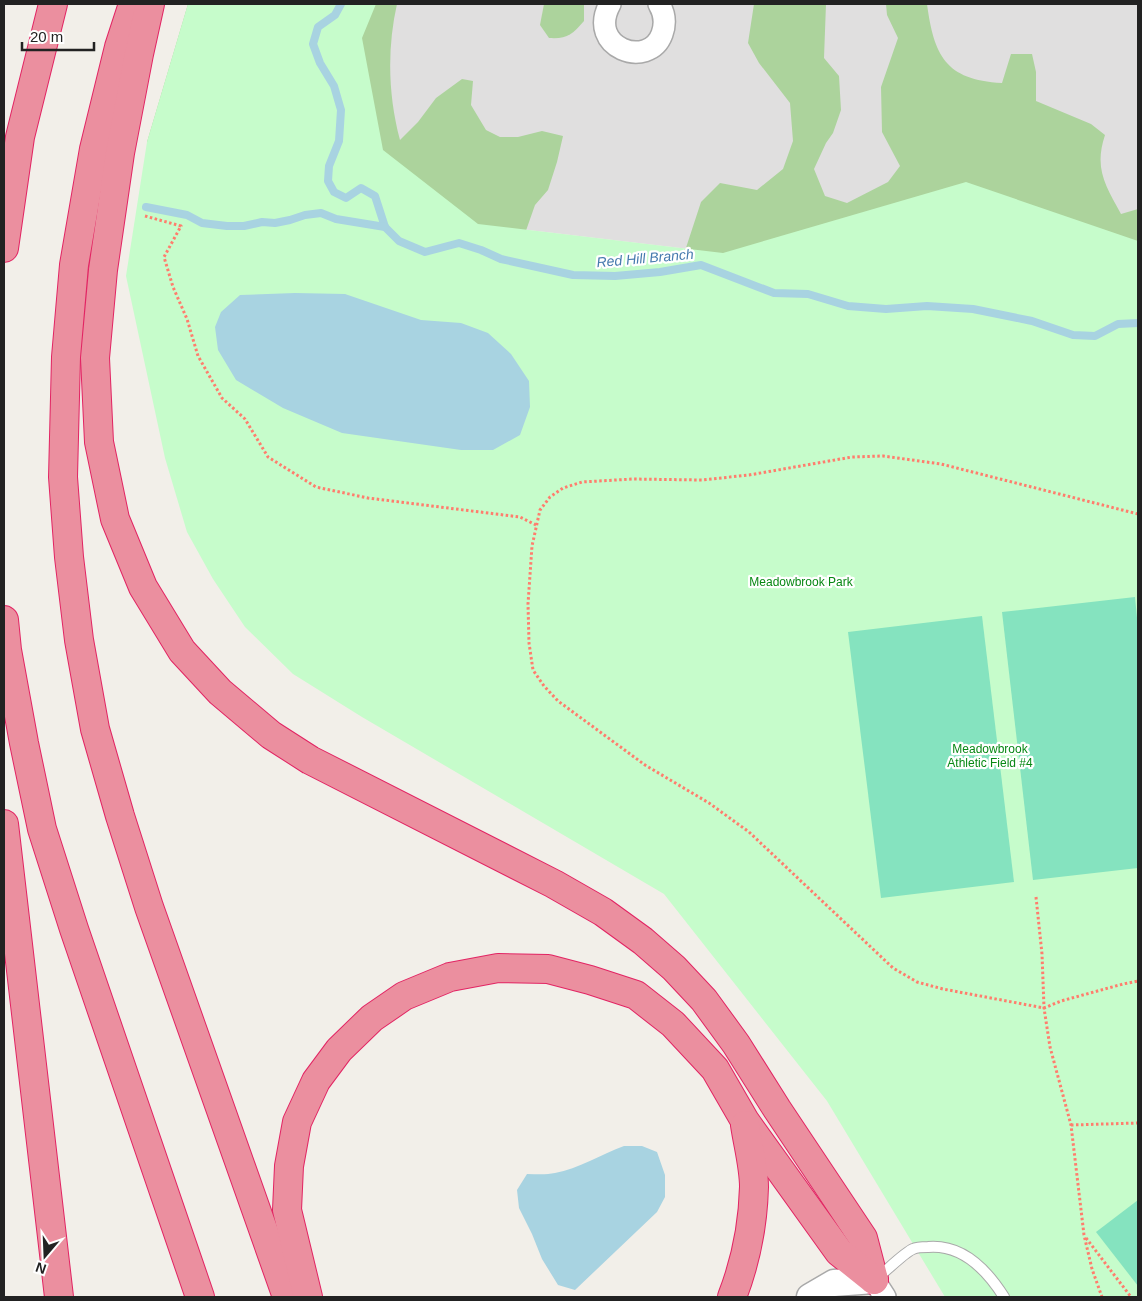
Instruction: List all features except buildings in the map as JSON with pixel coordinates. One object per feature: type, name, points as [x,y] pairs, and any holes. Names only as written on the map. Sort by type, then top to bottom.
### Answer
[{"type":"highway","points":[[4,248],[20,137],[53,4]]},
{"type":"highway","points":[[133,4],[119,47],[94,149],[74,265],[67,348],[64,477],[78,631],[96,729],[120,816],[149,907],[287,1297]]},
{"type":"highway","points":[[150,4],[120,154],[103,270],[95,358],[99,442],[115,519],[143,587],[182,651],[220,692],[271,735],[310,760],[554,884],[603,912],[643,941],[674,968],[704,1000],[736,1044],[863,1238],[875,1292]]},
{"type":"highway","points":[[4,620],[7,650],[42,829],[74,929],[200,1297]]},
{"type":"highway","points":[[4,824],[59,1297]]},
{"type":"highway","points":[[308,1297],[286,1210],[289,1166],[297,1122],[316,1081],[339,1050],[372,1018],[404,996],[450,977],[498,968],[548,969],[590,980],[636,996],[673,1024],[715,1069],[745,1121],[839,1252],[875,1292]]},
{"type":"highway","points":[[732,1297],[741,1274],[749,1242],[754,1185],[745,1121]]},
{"type":"street","points":[[610,4],[604,23],[606,33],[613,43],[622,49],[633,52],[644,51],[654,45],[661,37],[665,26],[664,15],[659,4]]},
{"type":"street","points":[[810,1297],[834,1283],[875,1292]]},
{"type":"lane","points":[[875,1292],[912,1249],[938,1246],[964,1253],[994,1280],[1004,1297]]},
{"type":"path","points":[[145,216],[181,226],[164,257],[173,286],[187,319],[198,356],[222,398],[245,419],[268,457],[316,487],[368,498],[520,517],[536,525]]},
{"type":"path","points":[[1138,514],[942,464],[883,456],[852,457],[749,475],[702,480],[633,479],[582,482],[563,488],[550,497],[540,510],[532,546],[528,604],[529,642],[533,670],[558,701],[646,766],[709,802],[748,832],[893,968],[917,982],[943,989],[1044,1008],[1060,1001],[1138,981]]},
{"type":"path","points":[[1036,897],[1042,954],[1044,1008],[1050,1047],[1071,1125],[1084,1235],[1092,1269],[1102,1297]]},
{"type":"path","points":[[1071,1125],[1138,1124]]},
{"type":"path","points":[[1084,1235],[1131,1297]]},
{"type":"shaded area","points":[[376,4],[1138,4],[1138,241],[723,253],[478,224],[383,150]]},
{"type":"green space","points":[[188,4],[397,4],[390,55],[390,72],[393,106],[400,140],[418,122],[436,98],[462,79],[473,81],[471,105],[486,130],[500,137],[518,137],[542,131],[563,136],[548,190],[535,205],[522,242],[682,260],[701,202],[720,183],[757,190],[783,169],[793,141],[790,103],[759,63],[748,43],[754,4],[826,4],[824,58],[839,76],[841,110],[833,133],[826,143],[814,169],[825,196],[847,203],[888,182],[900,166],[882,132],[881,87],[898,38],[887,15],[886,4],[927,4],[930,22],[939,51],[946,62],[967,77],[1002,83],[1011,54],[1032,54],[1036,72],[1036,101],[1091,124],[1105,135],[1101,167],[1110,194],[1121,214],[1138,209],[1138,465],[147,142]]},
{"type":"green space","name":"Meadowbrook Park","points":[[188,4],[376,4],[362,38],[383,150],[478,224],[723,253],[966,182],[1138,241],[1138,1297],[945,1297],[827,1101],[664,894],[362,717],[293,674],[245,627],[213,579],[187,532],[165,458],[126,276],[147,142]]},
{"type":"green space","points":[[544,4],[584,4],[584,21],[576,30],[565,37],[549,38],[540,25]]},
{"type":"green space","points":[[1135,597],[1138,628],[1138,868],[1033,880],[1002,612]]},
{"type":"green space","name":"Meadowbrook Athletic Field #4","points":[[982,616],[1014,882],[881,898],[848,632]]},
{"type":"green space","points":[[1138,1200],[1138,1286],[1096,1232]]},
{"type":"water","points":[[345,294],[421,320],[461,323],[488,333],[511,354],[529,381],[530,407],[520,435],[493,450],[461,450],[342,433],[283,408],[236,380],[218,350],[215,327],[221,312],[240,295]]},
{"type":"water","points":[[624,1146],[642,1146],[657,1152],[665,1175],[665,1197],[657,1212],[575,1290],[558,1285],[542,1259],[519,1208],[517,1190],[527,1174],[548,1174],[564,1171]]},
{"type":"waterway","name":"Red Hill Branch","points":[[341,4],[335,15],[318,27],[313,44],[320,63],[334,86],[341,110],[339,141],[329,166],[328,181],[334,192],[346,198],[361,188],[375,196],[385,227],[399,241],[425,252],[459,243],[501,259],[573,275],[615,276],[660,272],[701,265],[774,293],[808,294],[848,306],[886,309],[927,306],[973,309],[1032,321],[1073,335],[1095,336],[1118,324],[1138,323]]},
{"type":"waterway","points":[[146,207],[187,215],[202,223],[227,226],[244,226],[262,222],[275,223],[321,213],[336,219],[385,227]]}]
